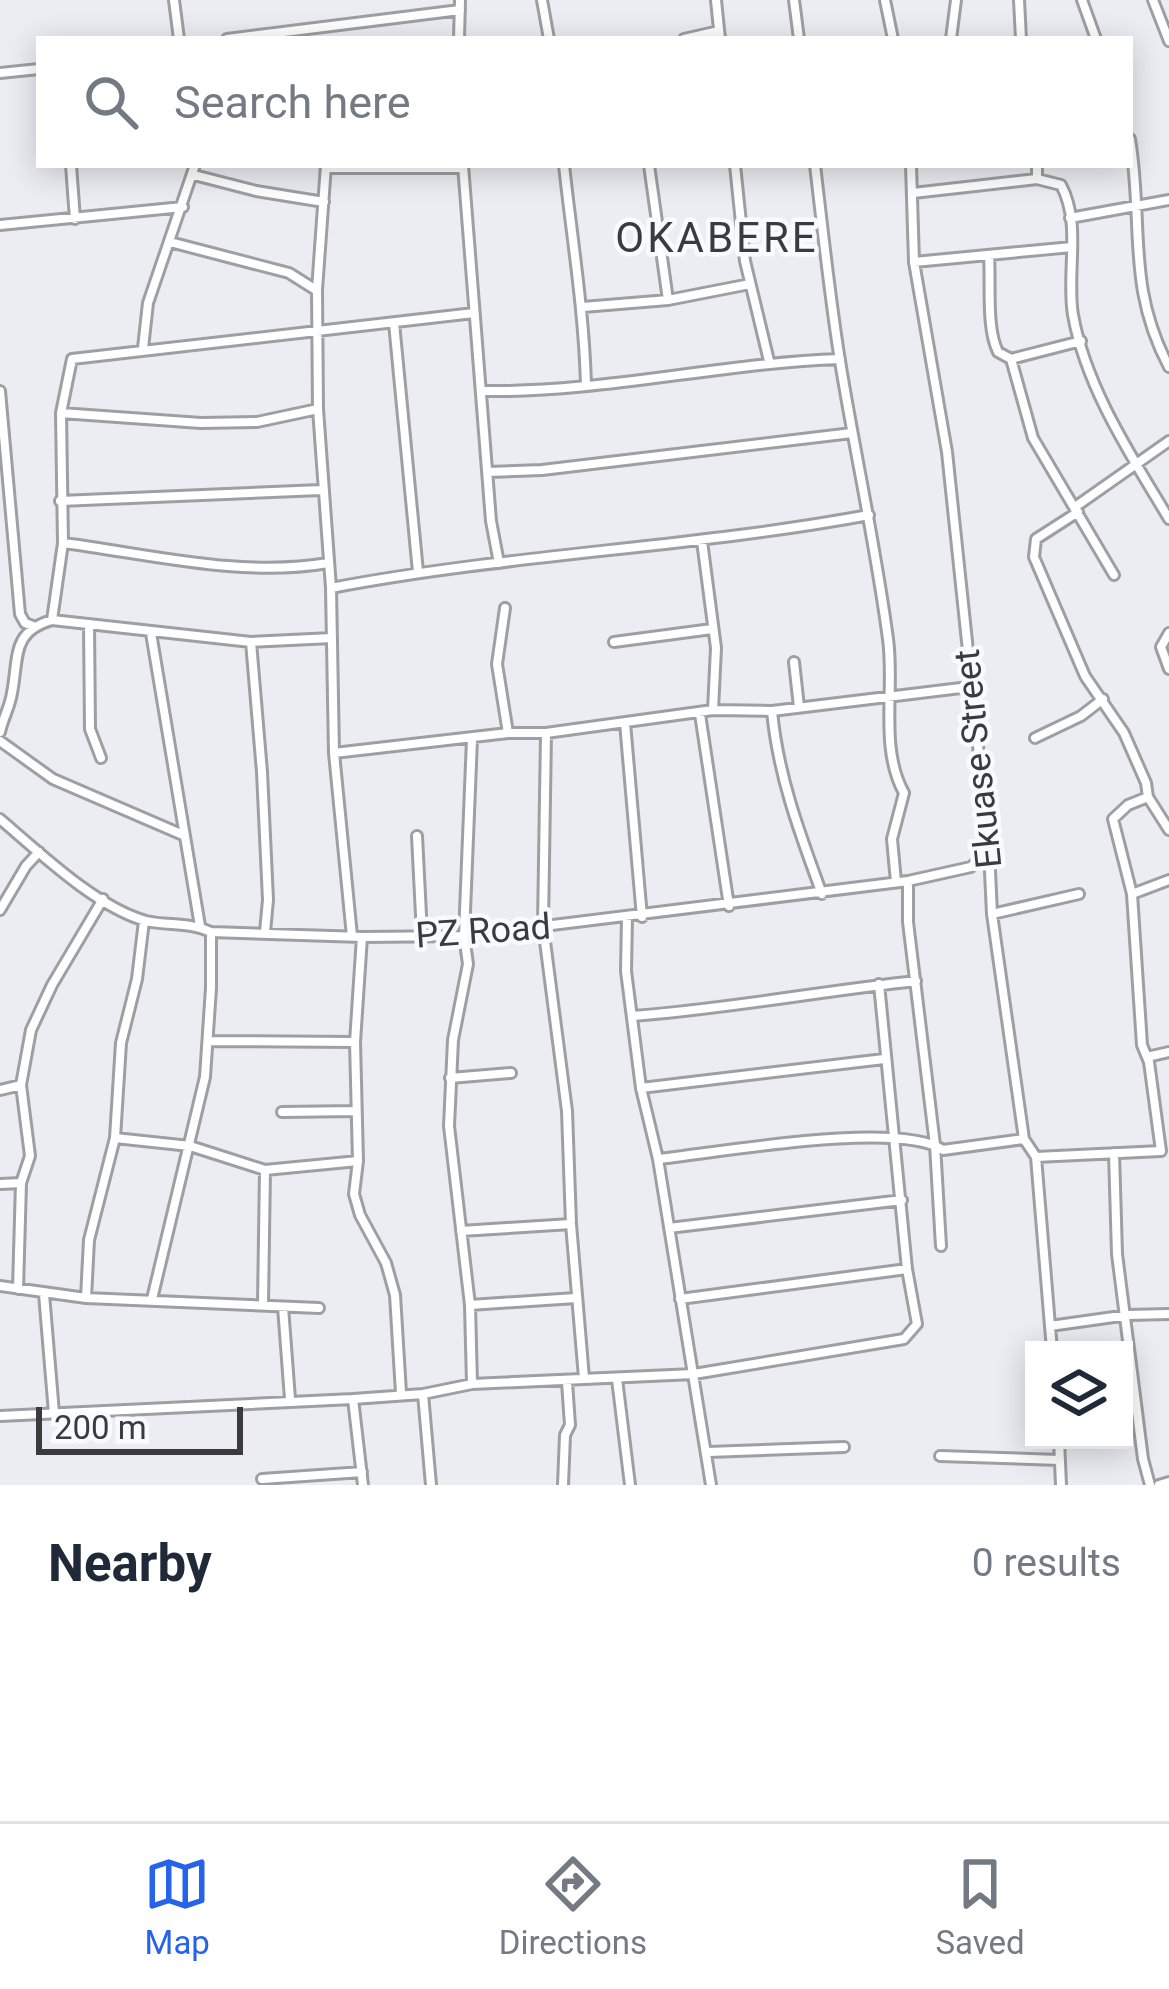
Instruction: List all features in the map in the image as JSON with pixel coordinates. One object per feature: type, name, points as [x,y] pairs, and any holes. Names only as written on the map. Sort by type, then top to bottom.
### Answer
[{"type":"street","points":[[174,0],[179,36]]},
{"type":"street","points":[[542,0],[548,36]]},
{"type":"street","points":[[716,0],[719,35]]},
{"type":"street","points":[[794,0],[799,36]]},
{"type":"street","points":[[885,0],[892,36]]},
{"type":"street","points":[[951,36],[956,0]]},
{"type":"street","points":[[1019,0],[1021,36]]},
{"type":"street","points":[[1082,0],[1095,36]]},
{"type":"street","points":[[1154,0],[1164,16],[1169,41]]},
{"type":"street","points":[[248,36],[460,5],[459,36]]},
{"type":"street","points":[[0,73],[36,69]]},
{"type":"street","points":[[1133,161],[1143,305],[1169,367]]},
{"type":"street","points":[[70,168],[75,219]]},
{"type":"street","points":[[326,168],[317,290],[318,409],[331,588],[334,753],[357,936],[358,1161],[354,1194],[386,1263],[394,1294],[401,1393]]},
{"type":"street","points":[[463,168],[499,563]]},
{"type":"street","points":[[564,168],[567,215],[579,262],[586,386]]},
{"type":"street","points":[[649,168],[668,300]]},
{"type":"street","points":[[735,168],[750,284],[769,362]]},
{"type":"street","points":[[815,168],[840,359],[888,636],[895,775],[904,793],[892,839],[896,882]]},
{"type":"street","name":"Ekuase Street","points":[[911,168],[914,262],[947,452],[992,914],[1024,1139],[1036,1157],[1051,1341]]},
{"type":"street","points":[[1037,168],[1037,179]]},
{"type":"street","points":[[143,349],[148,303],[195,170],[256,191],[323,202]]},
{"type":"street","points":[[913,193],[1037,179],[1061,184],[1070,218],[1072,308],[1081,341],[1108,412],[1169,519]]},
{"type":"street","points":[[1070,218],[1169,200]]},
{"type":"street","points":[[0,225],[183,207]]},
{"type":"street","points":[[170,242],[289,273],[317,290]]},
{"type":"street","points":[[914,262],[1072,247]]},
{"type":"street","points":[[988,255],[993,303],[989,322],[994,345],[1004,357],[1081,341]]},
{"type":"street","points":[[583,307],[668,300],[750,284]]},
{"type":"street","points":[[52,620],[63,543],[61,413],[72,359],[474,313]]},
{"type":"street","points":[[394,323],[418,572]]},
{"type":"street","points":[[1011,358],[1033,438],[1114,574]]},
{"type":"street","points":[[483,391],[586,386],[769,362],[840,359]]},
{"type":"street","points":[[0,392],[20,614],[32,626]]},
{"type":"street","points":[[61,413],[201,424],[257,422],[318,409]]},
{"type":"street","points":[[488,472],[542,470],[852,434]]},
{"type":"street","points":[[1169,441],[1036,538],[1032,547],[1037,569],[1085,676],[1124,734],[1148,797],[1169,830]]},
{"type":"street","points":[[60,501],[321,490]]},
{"type":"street","points":[[331,588],[418,572],[702,541],[869,515]]},
{"type":"street","points":[[702,541],[716,648],[712,710]]},
{"type":"street","points":[[63,543],[247,568],[291,569],[328,563]]},
{"type":"street","points":[[505,608],[497,664],[508,734]]},
{"type":"street","points":[[0,728],[10,705],[19,644],[32,626],[52,620],[252,647],[268,641],[332,638]]},
{"type":"street","points":[[89,625],[89,729],[101,758]]},
{"type":"street","points":[[614,642],[712,629]]},
{"type":"street","points":[[151,633],[200,926]]},
{"type":"street","points":[[1169,633],[1161,647],[1169,669]]},
{"type":"street","points":[[252,647],[262,772],[266,932]]},
{"type":"street","points":[[794,662],[799,707]]},
{"type":"street","points":[[334,753],[547,733],[712,710],[772,711],[969,687]]},
{"type":"street","points":[[1035,738],[1082,716],[1103,699]]},
{"type":"street","points":[[772,711],[776,752],[791,810],[822,894]]},
{"type":"street","points":[[700,714],[729,906]]},
{"type":"street","points":[[625,723],[642,916]]},
{"type":"street","points":[[547,733],[543,926],[568,1111],[571,1224],[584,1378]]},
{"type":"street","points":[[472,739],[464,936],[468,964],[458,998],[449,1126],[470,1305],[472,1384]]},
{"type":"street","points":[[0,741],[53,779],[184,835]]},
{"type":"street","points":[[1036,1157],[1156,1153],[1164,1146],[1136,988],[1132,894],[1114,819],[1128,805],[1148,797]]},
{"type":"street","name":"PZ Road","points":[[0,819],[103,899],[144,921],[200,926],[211,932],[464,936],[908,881],[971,867],[988,850]]},
{"type":"street","points":[[417,836],[422,935]]},
{"type":"street","points":[[0,910],[40,851]]},
{"type":"street","points":[[1132,894],[1169,880]]},
{"type":"street","points":[[908,881],[908,922],[935,1144],[941,1246]]},
{"type":"street","points":[[992,914],[1079,894]]},
{"type":"street","points":[[18,1289],[22,1184],[30,1156],[21,1085],[32,1030],[52,985],[103,899]]},
{"type":"street","points":[[627,917],[626,971],[641,1088],[658,1160],[711,1485]]},
{"type":"street","points":[[86,1298],[89,1240],[115,1138],[121,1043],[137,979],[144,921]]},
{"type":"street","points":[[152,1300],[190,1146],[209,1041],[211,932]]},
{"type":"street","points":[[632,1016],[727,1009],[916,981]]},
{"type":"street","points":[[0,1416],[353,1399],[423,1394],[472,1384],[694,1375],[904,1339],[917,1324],[907,1269],[879,984]]},
{"type":"street","points":[[209,1041],[355,1042]]},
{"type":"street","points":[[1147,1057],[1169,1052]]},
{"type":"street","points":[[641,1088],[885,1059]]},
{"type":"street","points":[[450,1078],[511,1073]]},
{"type":"street","points":[[0,1090],[21,1085]]},
{"type":"street","points":[[283,1112],[356,1111]]},
{"type":"street","points":[[115,1138],[190,1146],[265,1170],[358,1161]]},
{"type":"street","points":[[658,1160],[824,1141],[897,1140],[935,1144],[943,1150],[1024,1139]]},
{"type":"street","points":[[1114,1153],[1117,1253],[1143,1459],[1155,1485],[1169,1482]]},
{"type":"street","points":[[263,1304],[265,1170]]},
{"type":"street","points":[[0,1184],[22,1184]]},
{"type":"street","points":[[669,1228],[902,1200]]},
{"type":"street","points":[[461,1232],[571,1224]]},
{"type":"street","points":[[680,1300],[907,1269]]},
{"type":"street","points":[[0,1286],[86,1298],[319,1308]]},
{"type":"street","points":[[44,1294],[54,1413]]},
{"type":"street","points":[[470,1305],[577,1298]]},
{"type":"street","points":[[284,1306],[290,1400]]},
{"type":"street","points":[[1050,1325],[1169,1314]]},
{"type":"street","points":[[616,1379],[630,1485]]},
{"type":"street","points":[[563,1485],[565,1436],[570,1425],[567,1382]]},
{"type":"street","points":[[423,1394],[431,1485]]},
{"type":"street","points":[[353,1399],[363,1485]]},
{"type":"street","points":[[708,1452],[844,1447]]},
{"type":"street","points":[[1059,1449],[1061,1485]]},
{"type":"street","points":[[940,1456],[1060,1460]]},
{"type":"street","points":[[262,1479],[362,1472]]},
{"type":"district","name":"OKABERE","points":[[717,237]]}]
